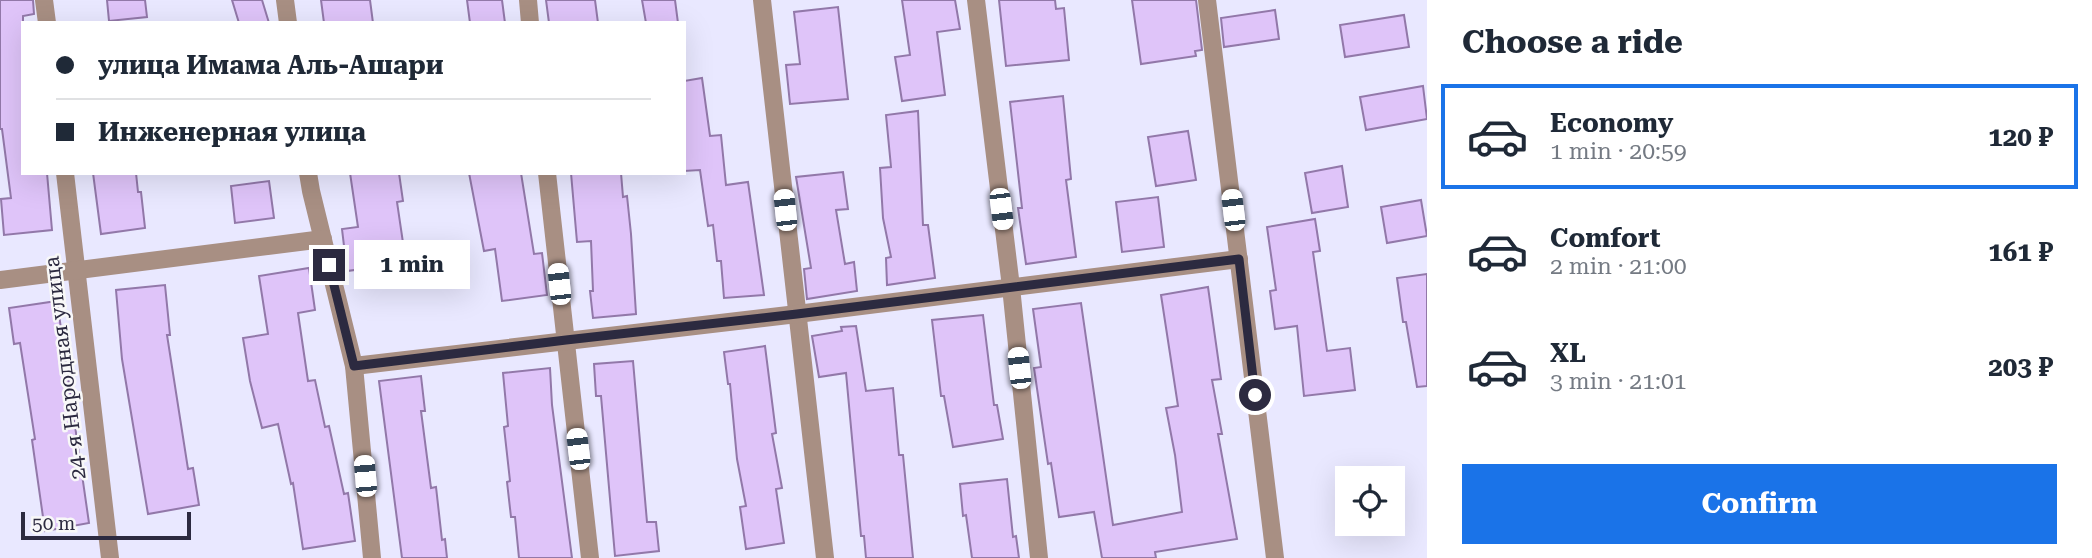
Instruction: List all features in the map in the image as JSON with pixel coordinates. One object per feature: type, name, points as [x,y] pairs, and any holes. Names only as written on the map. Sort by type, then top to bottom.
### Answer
[{"type":"street","points":[[44,0],[47,21]]},
{"type":"street","points":[[285,0],[289,21]]},
{"type":"street","points":[[528,0],[530,21]]},
{"type":"street","points":[[762,0],[825,558]]},
{"type":"street","points":[[976,0],[1011,287],[1039,558]]},
{"type":"street","points":[[1207,0],[1275,558]]},
{"type":"street","name":"24-я Народная улица","points":[[65,175],[110,558]]},
{"type":"street","points":[[309,175],[354,366],[372,558]]},
{"type":"street","points":[[547,175],[590,558]]},
{"type":"street","points":[[0,280],[323,239]]},
{"type":"street","points":[[354,366],[1239,259]]},
{"type":"building","points":[[0,0],[33,0],[34,14],[23,16],[21,21],[21,175],[47,175],[52,230],[4,235],[1,199],[11,198],[0,129]]},
{"type":"building","points":[[107,0],[145,0],[147,17],[109,21]]},
{"type":"building","points":[[232,0],[262,0],[268,21],[238,21]]},
{"type":"building","points":[[321,0],[370,0],[373,21],[324,21]]},
{"type":"building","points":[[467,0],[502,0],[505,21],[470,21]]},
{"type":"building","points":[[546,0],[595,0],[598,21],[549,21]]},
{"type":"building","points":[[642,0],[675,0],[678,21],[646,21]]},
{"type":"building","points":[[902,0],[955,0],[960,29],[937,32],[945,95],[902,101],[895,57],[910,55]]},
{"type":"building","points":[[999,0],[1055,0],[1056,9],[1064,8],[1069,60],[1006,66]]},
{"type":"building","points":[[1132,0],[1196,0],[1202,50],[1195,51],[1196,56],[1141,64]]},
{"type":"building","points":[[838,7],[848,99],[790,104],[786,65],[800,64],[794,12]]},
{"type":"building","points":[[1275,10],[1279,39],[1224,47],[1221,18]]},
{"type":"building","points":[[1404,15],[1409,47],[1345,57],[1340,25]]},
{"type":"building","points":[[702,78],[710,136],[721,135],[726,185],[748,182],[764,295],[724,298],[721,261],[717,261],[713,225],[708,226],[700,170],[686,171],[686,81]]},
{"type":"building","points":[[1423,86],[1427,119],[1366,130],[1360,97]]},
{"type":"building","points":[[1063,96],[1071,179],[1066,180],[1076,257],[1026,264],[1018,208],[1022,208],[1010,102]]},
{"type":"building","points":[[918,111],[923,225],[928,225],[935,278],[887,285],[886,258],[891,257],[883,218],[880,168],[891,167],[886,115]]},
{"type":"building","points":[[1188,131],[1196,180],[1156,186],[1148,137]]},
{"type":"building","points":[[1342,166],[1348,207],[1312,213],[1305,173]]},
{"type":"building","points":[[843,172],[848,209],[836,210],[845,264],[854,262],[857,291],[807,299],[804,269],[811,268],[796,177]]},
{"type":"building","points":[[93,175],[136,175],[145,228],[101,234]]},
{"type":"building","points":[[350,175],[399,175],[403,201],[397,202],[406,263],[347,271],[342,229],[358,227]]},
{"type":"building","points":[[469,175],[521,175],[534,254],[542,253],[547,295],[502,301],[495,249],[484,251]]},
{"type":"building","points":[[571,175],[621,175],[623,197],[627,196],[636,314],[593,318],[590,291],[593,291],[591,241],[577,242]]},
{"type":"building","points":[[269,181],[274,218],[235,223],[231,186]]},
{"type":"building","points":[[1158,197],[1164,247],[1122,252],[1116,202]]},
{"type":"building","points":[[1421,200],[1427,236],[1387,243],[1381,207]]},
{"type":"building","points":[[1315,219],[1320,251],[1313,252],[1327,351],[1350,348],[1355,390],[1304,396],[1297,326],[1275,329],[1270,291],[1276,290],[1267,227]]},
{"type":"building","points":[[309,268],[315,310],[298,313],[308,381],[315,380],[325,427],[329,426],[344,494],[348,493],[355,541],[303,549],[293,483],[291,484],[278,424],[262,428],[243,338],[268,334],[259,276]]},
{"type":"building","points":[[1427,274],[1427,386],[1417,387],[1397,278]]},
{"type":"building","points":[[165,285],[170,335],[167,335],[188,469],[193,468],[199,505],[148,514],[122,359],[116,290]]},
{"type":"building","points":[[1208,287],[1221,379],[1212,380],[1222,434],[1218,434],[1237,539],[1155,552],[1156,558],[1102,558],[1094,512],[1059,517],[1034,368],[1041,367],[1033,309],[1081,303],[1113,525],[1182,512],[1166,408],[1178,406],[1161,295]]},
{"type":"building","points":[[57,301],[89,523],[45,531],[32,440],[35,439],[20,343],[14,344],[9,308]]},
{"type":"building","points":[[983,315],[994,405],[997,405],[1003,439],[953,447],[944,396],[941,396],[932,320]]},
{"type":"building","points":[[856,326],[866,391],[893,388],[899,455],[903,455],[913,558],[866,558],[864,536],[861,536],[846,373],[819,377],[812,336],[842,331],[841,327]]},
{"type":"building","points":[[765,346],[776,433],[772,434],[782,488],[776,489],[784,543],[746,549],[740,507],[746,506],[737,459],[724,352]]},
{"type":"building","points":[[633,361],[647,522],[656,522],[659,551],[615,556],[601,396],[596,396],[594,364]]},
{"type":"building","points":[[550,368],[552,405],[572,558],[519,558],[515,517],[511,517],[507,482],[510,481],[504,427],[508,426],[503,373]]},
{"type":"building","points":[[421,376],[425,411],[421,411],[431,488],[436,487],[442,540],[445,539],[447,558],[402,558],[379,381]]},
{"type":"building","points":[[1007,479],[1013,537],[1016,536],[1019,558],[972,558],[966,515],[963,516],[960,484]]},
{"type":"route","points":[[329,265],[354,366],[1239,259],[1255,395]]}]
